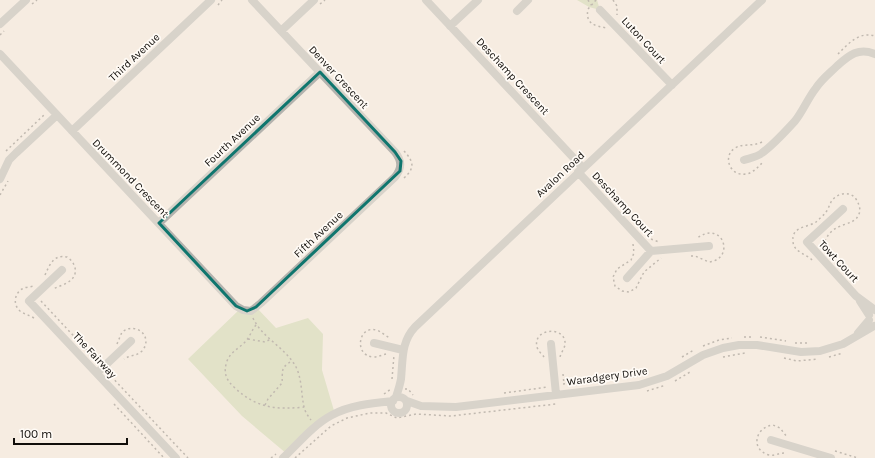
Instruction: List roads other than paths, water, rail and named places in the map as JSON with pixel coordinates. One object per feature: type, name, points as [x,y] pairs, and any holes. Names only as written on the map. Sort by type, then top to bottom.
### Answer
[{"type":"street","points":[[0,24],[26,0]]},
{"type":"street","name":"Third Avenue","points":[[72,131],[212,0]]},
{"type":"street","name":"Denver Crescent","points":[[252,0],[395,152],[401,161],[401,176]]},
{"type":"street","points":[[281,31],[314,0]]},
{"type":"street","name":"Deschamp Crescent","points":[[426,0],[581,170]]},
{"type":"street","points":[[450,26],[478,0]]},
{"type":"street","points":[[516,11],[528,0]]},
{"type":"street","name":"Avalon Road","points":[[400,403],[403,350],[407,338],[415,326],[762,0]]},
{"type":"street","name":"Luton Court","points":[[600,10],[672,85]]},
{"type":"street","points":[[744,160],[762,154],[785,132],[799,116],[824,78],[849,55],[858,51],[875,54]]},
{"type":"street","name":"Drummond Crescent","points":[[0,54],[56,115],[160,223],[236,306],[252,316]]},
{"type":"street","name":"Fourth Avenue","points":[[160,223],[320,72]]},
{"type":"street","points":[[0,179],[9,160],[56,115]]},
{"type":"street","name":"Deschamp Court","points":[[581,170],[651,251]]},
{"type":"street","name":"Fifth Avenue","points":[[252,316],[261,303],[401,176]]},
{"type":"street","name":"Towt Court","points":[[843,209],[807,242],[856,296],[873,318]]},
{"type":"street","name":"Deschamp Court","points":[[627,278],[651,251],[709,246]]},
{"type":"street","name":"The Fairway","points":[[62,270],[29,301],[176,458]]},
{"type":"street","name":"Waradgery Drive","points":[[283,458],[315,428],[331,416],[352,408],[375,404],[400,403],[421,406],[456,407],[556,394],[578,393],[648,383],[668,376],[703,355],[734,346],[757,345],[796,352],[813,352],[831,348],[843,344],[857,336],[873,318]]},
{"type":"street","points":[[97,373],[131,342]]},
{"type":"street","points":[[374,343],[403,350]]},
{"type":"street","points":[[551,344],[556,394]]},
{"type":"street","points":[[771,440],[831,458]]}]
